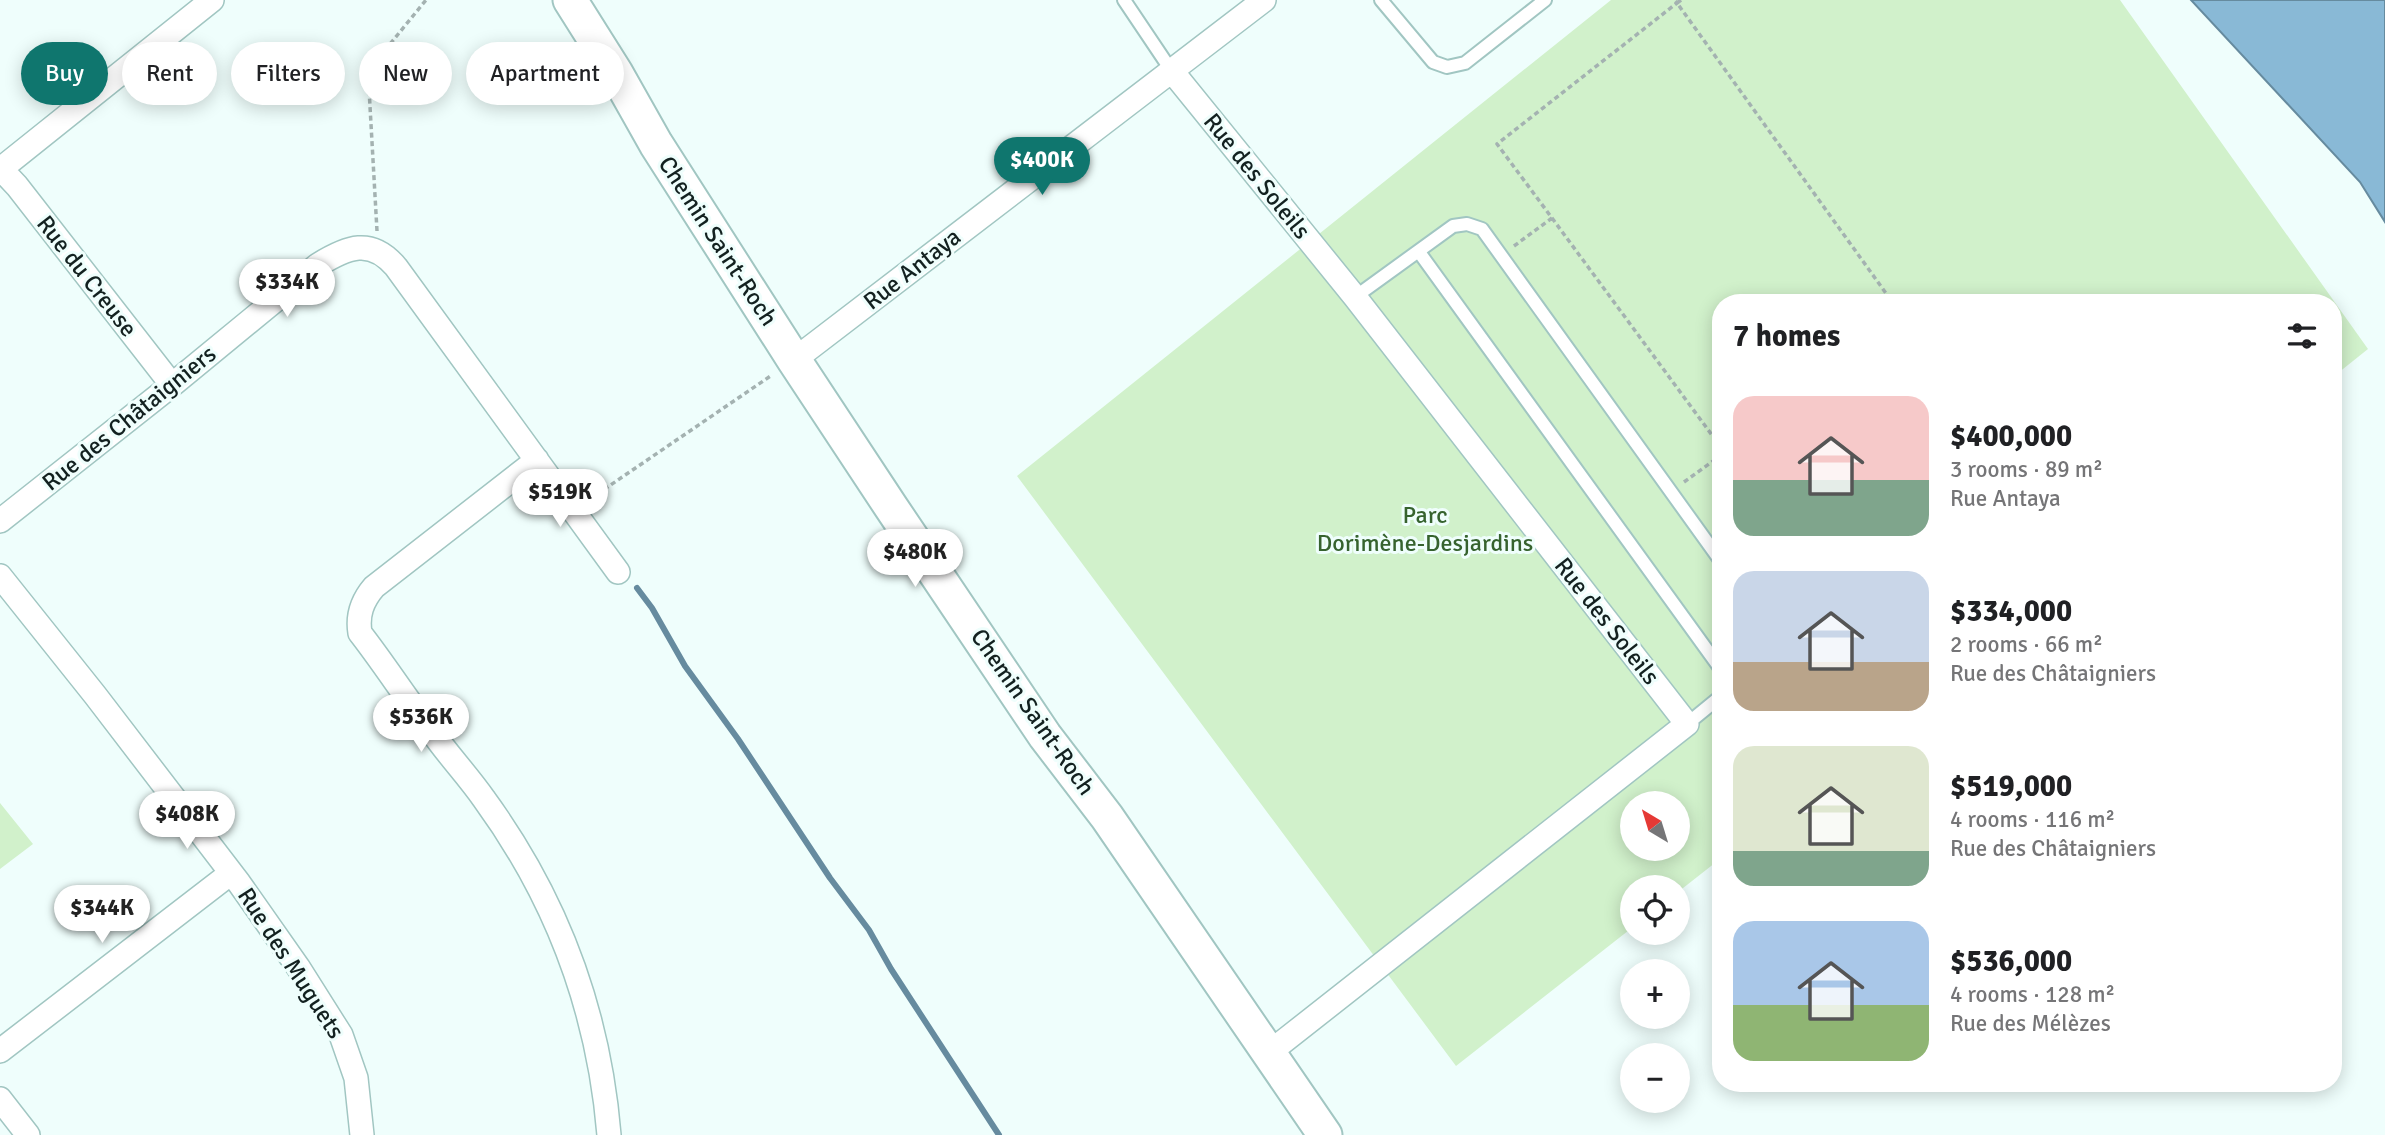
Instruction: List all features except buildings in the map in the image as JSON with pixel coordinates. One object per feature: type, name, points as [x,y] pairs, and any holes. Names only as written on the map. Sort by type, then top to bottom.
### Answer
[{"type":"main road","name":"Chemin Saint-Roch","points":[[570,0],[656,144],[794,360],[1045,736],[1107,817],[1325,1135]]},
{"type":"street","points":[[1,168],[212,0]]},
{"type":"street","name":"Rue Antaya","points":[[794,360],[1264,0]]},
{"type":"street","name":"Rue des Soleils","points":[[1171,70],[1355,297],[1687,724]]},
{"type":"street","name":"Rue du Creuse","points":[[1,168],[172,385]]},
{"type":"street","name":"Rue des Châtaigniers","points":[[0,521],[318,265],[336,253],[363,247],[378,250]]},
{"type":"street","points":[[378,250],[396,267],[618,572]]},
{"type":"street","points":[[537,460],[374,587],[365,597],[358,622],[359,633],[485,800],[542,891],[571,961],[592,1025],[606,1098],[609,1135]]},
{"type":"street","name":"Rue des Muguets","points":[[0,576],[231,873],[280,941],[341,1035],[356,1078],[362,1135]]},
{"type":"street","points":[[1269,1052],[1687,724]]},
{"type":"street","points":[[0,1051],[231,873]]},
{"type":"street","points":[[0,1099],[28,1135]]},
{"type":"lane","points":[[1124,0],[1171,70]]},
{"type":"lane","points":[[1381,0],[1433,62],[1447,67],[1465,63],[1545,0]]},
{"type":"lane","points":[[1355,297],[1453,226],[1467,224],[1482,229],[1712,549]]},
{"type":"lane","points":[[1419,252],[1712,657]]},
{"type":"lane","points":[[1687,724],[1712,704]]},
{"type":"path","points":[[378,250],[368,71],[426,0]]},
{"type":"path","points":[[1712,435],[1497,144],[1677,1],[1887,294]]},
{"type":"path","points":[[1501,256],[1552,218]]},
{"type":"path","points":[[573,510],[794,360]]},
{"type":"path","points":[[1671,492],[1712,462]]},
{"type":"green space","name":"Parc Dorimène-Desjardins","points":[[1611,0],[2120,0],[2329,294],[1712,294],[1712,865],[1690,883],[1690,875],[1620,875],[1620,937],[1456,1066],[1017,476]]},
{"type":"green space","name":"Parc Dorimène-Desjardins","points":[[2342,312],[2368,349],[2342,370]]},
{"type":"green space","points":[[0,803],[33,844],[0,869]]},
{"type":"water","points":[[2191,0],[2385,0],[2385,222],[2360,182]]},
{"type":"waterway","points":[[637,588],[652,608],[685,666],[738,739],[830,878],[869,930],[891,969],[999,1135]]}]
